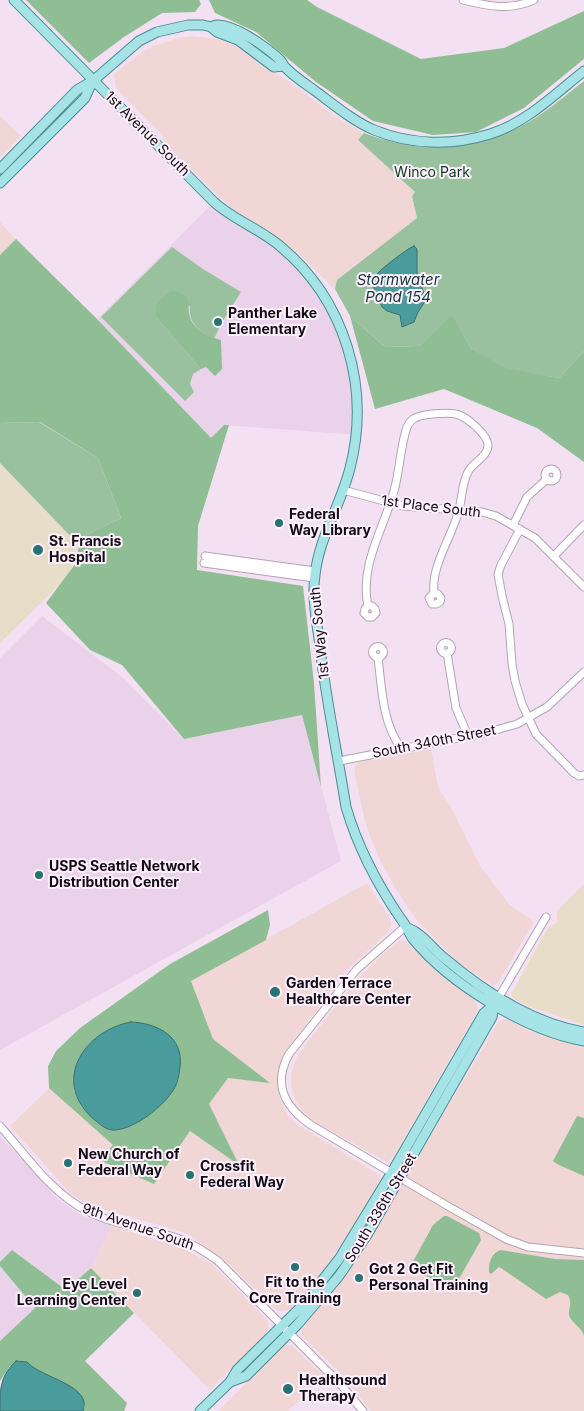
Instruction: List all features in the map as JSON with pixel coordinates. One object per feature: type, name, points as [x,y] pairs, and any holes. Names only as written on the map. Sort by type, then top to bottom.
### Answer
[{"type":"main road","name":"1st Avenue South","points":[[14,0],[214,202],[228,213],[267,236],[290,255]]},
{"type":"main road","points":[[0,169],[77,90],[94,80],[130,48],[157,32],[195,25],[211,27],[216,24],[250,37],[336,107],[372,129],[405,140],[441,143],[476,138],[505,128],[528,115],[584,71]]},
{"type":"main road","points":[[0,182],[85,98],[94,80]]},
{"type":"main road","name":"1st Way South","points":[[290,255],[314,282],[327,302],[344,337],[353,366],[358,401],[357,435],[350,470],[323,540],[315,574],[316,618],[322,669],[346,807],[360,847],[372,874],[407,927],[416,932],[443,957],[497,1001],[525,1021],[572,1038],[584,1040]]},
{"type":"main road","name":"1st Way South","points":[[497,1001],[554,1023],[584,1032]]},
{"type":"main road","name":"South 336th Street","points":[[200,1411],[230,1382],[237,1370],[308,1299],[342,1254],[484,1013],[497,1001]]},
{"type":"main road","name":"South 336th Street","points":[[230,1382],[246,1376],[289,1334],[326,1292],[353,1256],[492,1017],[497,1001]]},
{"type":"street","points":[[463,0],[500,8],[531,1]]},
{"type":"street","points":[[368,606],[366,592],[370,562],[390,503],[409,424],[420,416],[454,413],[466,419],[485,437],[488,443],[485,453],[467,473],[459,510],[436,572],[433,583],[434,593]]},
{"type":"street","points":[[512,525],[527,497],[547,479]]},
{"type":"street","name":"1st Place South","points":[[343,490],[390,503],[488,514],[535,538],[584,587]]},
{"type":"street","points":[[554,556],[584,525]]},
{"type":"street","points":[[520,529],[500,565],[498,579],[509,624],[512,664],[518,695],[536,734],[542,742],[574,773],[579,776],[584,775]]},
{"type":"street","points":[[205,560],[315,574]]},
{"type":"street","points":[[447,653],[456,708],[468,736]]},
{"type":"street","points":[[378,658],[385,712],[392,734],[401,748]]},
{"type":"street","name":"South 340th Street","points":[[338,761],[510,727],[529,718],[553,702],[584,672]]},
{"type":"street","name":"South 336th Street","points":[[497,1001],[546,916]]},
{"type":"street","points":[[407,927],[377,950],[357,969],[290,1054],[282,1072],[284,1093],[288,1104],[298,1116],[493,1232],[518,1244],[554,1251],[584,1253]]},
{"type":"street","name":"9th Avenue South","points":[[0,1126],[47,1180],[70,1201],[94,1214],[177,1238],[202,1250],[223,1266],[342,1386],[363,1411]]},
{"type":"shaded area","points":[[26,0],[199,0],[201,4],[195,12],[162,13],[124,37],[89,63]]},
{"type":"shaded area","points":[[209,0],[307,0],[317,7],[421,59],[504,48],[584,11],[584,59],[524,108],[476,132],[433,135],[373,121],[316,82],[256,32],[215,13]]},
{"type":"shaded area","points":[[192,36],[218,39],[237,47],[289,81],[336,117],[364,133],[358,140],[415,192],[412,196],[417,218],[337,280],[335,289],[296,252],[220,198],[169,147],[158,131],[116,88],[114,74],[142,52],[153,46]]},
{"type":"shaded area","points":[[0,116],[21,136],[0,158]]},
{"type":"shaded area","name":"Panther Lake Elementary","points":[[214,202],[267,236],[309,275],[348,348],[357,435],[224,425],[211,438],[97,319]]},
{"type":"shaded area","points":[[0,222],[16,239],[0,255]]},
{"type":"shaded area","points":[[16,239],[97,319],[211,438],[224,425],[229,425],[198,526],[197,570],[303,586],[314,683],[321,787],[302,715],[184,739],[122,665],[90,650],[46,603],[76,563],[80,538],[121,518],[98,458],[40,422],[0,423],[0,255]]},
{"type":"shaded area","points":[[171,291],[179,292],[186,297],[189,315],[196,327],[208,335],[221,340],[222,369],[215,376],[206,367],[201,369],[157,318],[156,308],[158,302]]},
{"type":"shaded area","points":[[452,315],[471,348],[505,368],[559,378],[584,351],[584,462],[537,428],[444,389],[375,409],[350,316],[385,347],[419,346]]},
{"type":"shaded area","name":"St. Francis Hospital","points":[[0,463],[78,544],[70,574],[0,643]]},
{"type":"shaded area","name":"USPS Seattle Network Distribution Center","points":[[42,616],[122,677],[184,739],[302,715],[341,861],[0,1050],[0,658]]},
{"type":"shaded area","points":[[431,749],[438,787],[452,809],[480,866],[509,904],[532,920],[533,923],[498,983],[493,986],[459,963],[418,922],[394,886],[381,862],[365,821],[354,771],[356,764]]},
{"type":"shaded area","points":[[367,883],[390,918],[391,925],[388,932],[345,972],[285,1053],[279,1067],[277,1084],[280,1099],[288,1116],[300,1126],[376,1173],[380,1176],[380,1180],[344,1241],[313,1284],[290,1310],[279,1311],[218,1254],[183,1232],[96,1207],[75,1197],[10,1126],[49,1088],[113,1145],[100,1161],[154,1183],[190,1130],[238,1164],[209,1104],[228,1078],[269,1082],[213,1039],[191,981]]},
{"type":"shaded area","points":[[584,884],[584,1025],[533,1008],[514,999],[511,994],[548,928],[557,922],[557,911]]},
{"type":"shaded area","points":[[268,910],[270,925],[266,940],[191,981],[213,1039],[270,1083],[228,1078],[209,1104],[239,1165],[190,1131],[154,1184],[99,1160],[113,1145],[49,1088],[48,1066],[56,1051],[80,1028],[170,964]],"holes":[[[115,1027],[162,1104],[139,1121],[121,1129],[100,1125],[81,1106],[74,1090],[78,1059],[88,1045]]]},
{"type":"shaded area","points":[[404,940],[436,970],[474,1000],[478,1011],[393,1158],[387,1162],[318,1124],[304,1112],[293,1095],[291,1075],[297,1056],[355,981],[383,954],[399,941]]},
{"type":"shaded area","points":[[506,1018],[529,1031],[584,1046],[584,1411],[371,1411],[342,1375],[302,1335],[301,1329],[361,1254],[498,1022]]},
{"type":"shaded area","points":[[577,1116],[584,1118],[584,1176],[553,1161]]},
{"type":"shaded area","points":[[0,1136],[59,1200],[83,1216],[112,1226],[91,1268],[66,1290],[12,1250],[0,1262]]},
{"type":"shaded area","points":[[444,1216],[479,1233],[481,1240],[459,1279],[453,1284],[441,1285],[410,1267],[433,1225]]},
{"type":"shaded area","points":[[112,1226],[183,1248],[212,1264],[267,1320],[269,1328],[265,1335],[210,1390],[91,1268]]},
{"type":"shaded area","points":[[12,1250],[66,1290],[91,1268],[134,1313],[85,1361],[127,1403],[124,1411],[83,1411],[85,1406],[33,1369],[27,1362],[10,1366],[0,1381],[0,1341],[35,1308],[0,1266],[0,1262]]},
{"type":"shaded area","points":[[501,1250],[555,1259],[584,1260],[584,1336],[569,1315],[570,1303],[568,1295],[560,1292],[546,1299],[499,1267],[491,1274],[489,1272],[491,1258]]},
{"type":"shaded area","points":[[0,1266],[35,1308],[0,1341]]},
{"type":"shaded area","points":[[284,1345],[291,1345],[324,1376],[288,1411],[218,1411]]},
{"type":"green space","name":"Winco Park","points":[[584,81],[584,351],[559,378],[505,369],[471,348],[452,316],[419,346],[385,347],[350,316],[335,289],[337,280],[417,218],[412,196],[415,192],[358,140],[364,133],[407,145],[449,147],[492,139],[532,120]]},
{"type":"green space","points":[[172,247],[241,292],[214,339],[200,330],[193,322],[190,306],[157,318],[201,369],[193,374],[190,384],[194,392],[185,401],[101,317]]},
{"type":"green space","points":[[39,422],[98,458],[121,518],[80,538],[78,544],[0,463],[0,423]]},
{"type":"water","name":"Stormwater Pond 154","points":[[414,246],[417,249],[417,273],[426,300],[414,322],[402,327],[400,315],[387,311],[382,307],[371,281],[391,262]]},
{"type":"water","points":[[131,1022],[151,1025],[167,1034],[173,1040],[178,1047],[180,1056],[179,1076],[174,1089],[156,1110],[138,1122],[112,1130],[99,1124],[82,1106],[75,1091],[74,1076],[78,1061],[86,1048],[98,1036],[114,1027]]},
{"type":"water","points":[[16,1361],[27,1362],[34,1368],[73,1388],[84,1402],[83,1411],[0,1411],[2,1383],[7,1372]]},
{"type":"place","name":"Panther Lake Elementary","points":[[218,322]]},
{"type":"place","name":"Federal Way Library","points":[[279,523]]},
{"type":"place","name":"St. Francis Hospital","points":[[38,550]]},
{"type":"place","name":"USPS Seattle Network Distribution Center","points":[[39,875]]},
{"type":"place","name":"Garden Terrace Healthcare Center","points":[[275,992]]},
{"type":"place","name":"New Church of Federal Way","points":[[68,1163]]},
{"type":"place","name":"Crossfit Federal Way","points":[[190,1175]]},
{"type":"place","name":"Fit to the Core Training","points":[[295,1267]]},
{"type":"place","name":"Got 2 Get Fit Personal Training","points":[[359,1278]]},
{"type":"place","name":"Eye Level Learning Center","points":[[137,1293]]},
{"type":"place","name":"Healthsound Therapy","points":[[288,1389]]}]
